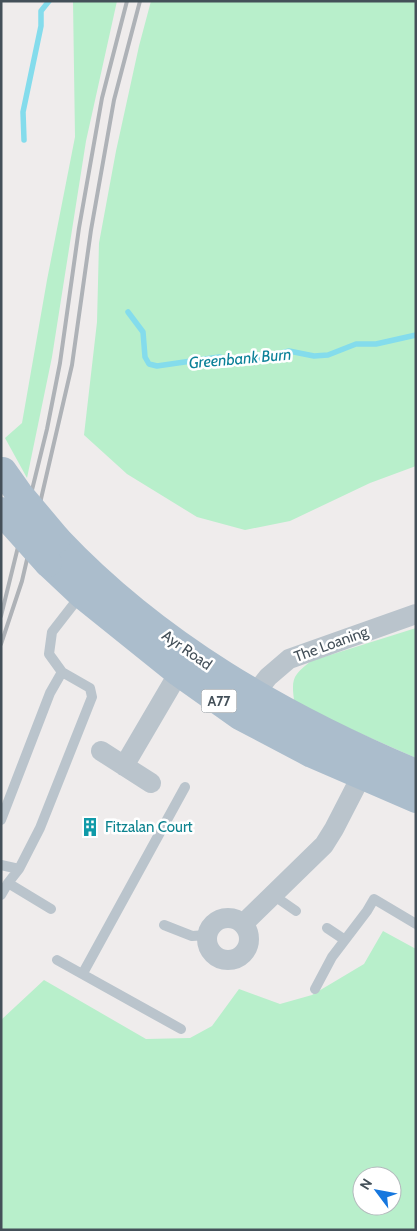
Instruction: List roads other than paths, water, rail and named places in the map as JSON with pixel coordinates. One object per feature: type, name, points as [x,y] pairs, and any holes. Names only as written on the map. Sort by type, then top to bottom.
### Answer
[{"type":"main road","name":"Ayr Road","points":[[2,470],[20,495],[52,551]]},
{"type":"main road","name":"Ayr Road","points":[[1,511],[52,551],[89,587],[184,663],[247,705],[367,765],[416,799]]},
{"type":"main road","name":"Ayr Road","points":[[367,765],[416,773]]},
{"type":"street","name":"The Loaning","points":[[247,705],[279,666],[289,659],[416,614]]},
{"type":"street","points":[[124,766],[184,663]]},
{"type":"street","points":[[101,752],[151,783]]},
{"type":"street","points":[[242,924],[324,845],[367,765]]},
{"type":"street","points":[[229,918],[242,924],[249,938],[244,953],[237,958],[222,959],[215,956],[210,950],[207,935],[210,928],[222,919],[229,918]]},
{"type":"lane","points":[[1,895],[19,869],[40,828],[92,697],[90,688],[62,672],[49,654],[52,632],[89,587]]},
{"type":"lane","points":[[1,820],[50,693],[62,672]]},
{"type":"lane","points":[[83,973],[128,904],[185,787]]},
{"type":"lane","points":[[1,865],[19,869]]},
{"type":"lane","points":[[8,883],[51,909]]},
{"type":"lane","points":[[273,895],[296,911]]},
{"type":"lane","points":[[315,989],[332,957],[374,899],[416,924]]},
{"type":"lane","points":[[164,926],[192,936],[207,935]]},
{"type":"lane","points":[[327,928],[346,940]]},
{"type":"lane","points":[[57,960],[181,1029]]},
{"type":"waterway","name":"Greenbank Burn","points":[[24,140],[23,112],[41,26],[41,11],[49,1]]},
{"type":"waterway","name":"Greenbank Burn","points":[[128,312],[143,332],[145,357],[149,364],[157,366],[219,357],[237,361],[259,359],[289,351],[314,356],[328,355],[356,344],[376,344],[416,335]]},
{"type":"railway","points":[[1,616],[47,429],[60,363],[79,228],[102,98],[127,1]]},
{"type":"railway","points":[[1,644],[22,581],[72,365],[91,230],[114,100],[140,1]]},
{"type":"place","name":"Fitzalan Court","points":[[90,827]]}]
